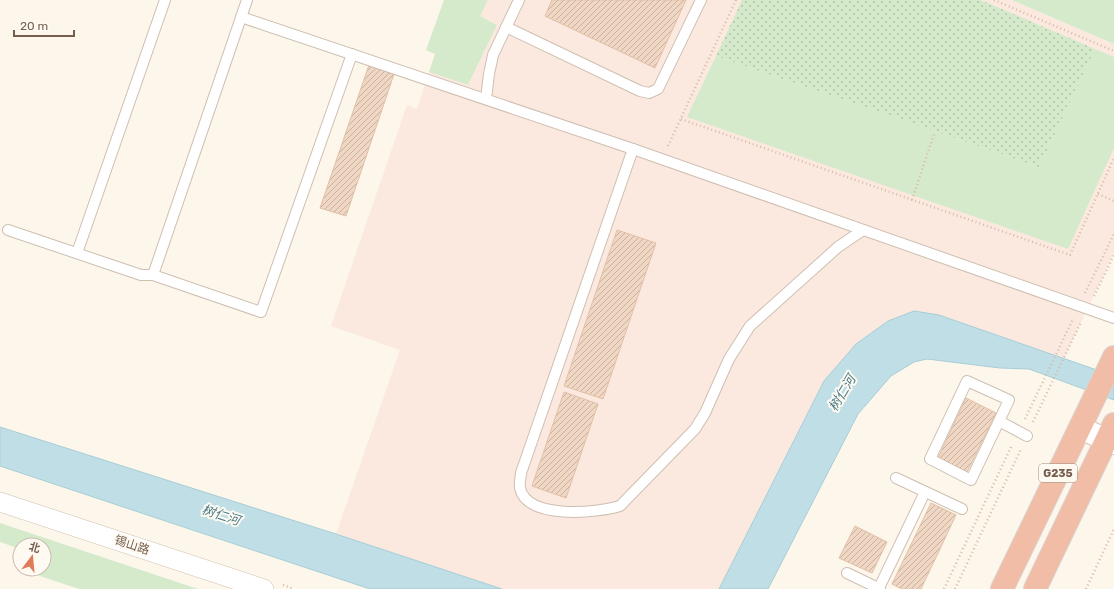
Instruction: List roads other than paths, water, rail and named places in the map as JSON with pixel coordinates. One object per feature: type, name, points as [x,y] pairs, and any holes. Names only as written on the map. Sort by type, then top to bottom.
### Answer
[{"type":"highway","name":"G235","points":[[1002,589],[1114,357]]},
{"type":"highway","name":"G235","points":[[1036,589],[1112,435]]},
{"type":"street","points":[[1080,428],[1112,435]]},
{"type":"street","name":"锡山路","points":[[0,502],[264,589]]},
{"type":"street","name":"锡山路","points":[[0,514],[228,589]]},
{"type":"lane","points":[[77,253],[164,0]]},
{"type":"lane","points":[[153,275],[247,0]]},
{"type":"lane","points":[[486,99],[493,55],[518,0]]},
{"type":"lane","points":[[506,27],[640,91],[649,93],[658,89],[701,0]]},
{"type":"lane","points":[[241,17],[633,149],[1114,318]]},
{"type":"lane","points":[[8,230],[141,275],[153,275],[261,312],[352,54]]},
{"type":"lane","points":[[633,149],[521,473],[520,487],[524,497],[532,504],[540,508],[583,512],[605,511],[620,506],[695,429],[705,413],[729,360],[750,326],[838,247],[863,230]]},
{"type":"lane","points":[[967,381],[1009,400],[999,421],[971,480],[930,460],[967,381]]},
{"type":"lane","points":[[999,421],[1023,433]]},
{"type":"lane","points":[[896,478],[962,509]]},
{"type":"lane","points":[[847,573],[880,589],[925,492]]},
{"type":"water","name":"树仁河","points":[[914,311],[939,315],[1114,376],[1114,400],[1029,369],[1000,368],[927,359],[914,362],[891,376],[858,414],[768,589],[719,589],[824,381],[856,344],[888,321]]},
{"type":"water","name":"树仁河","points":[[0,427],[336,534],[502,589],[370,589],[0,466]]}]
